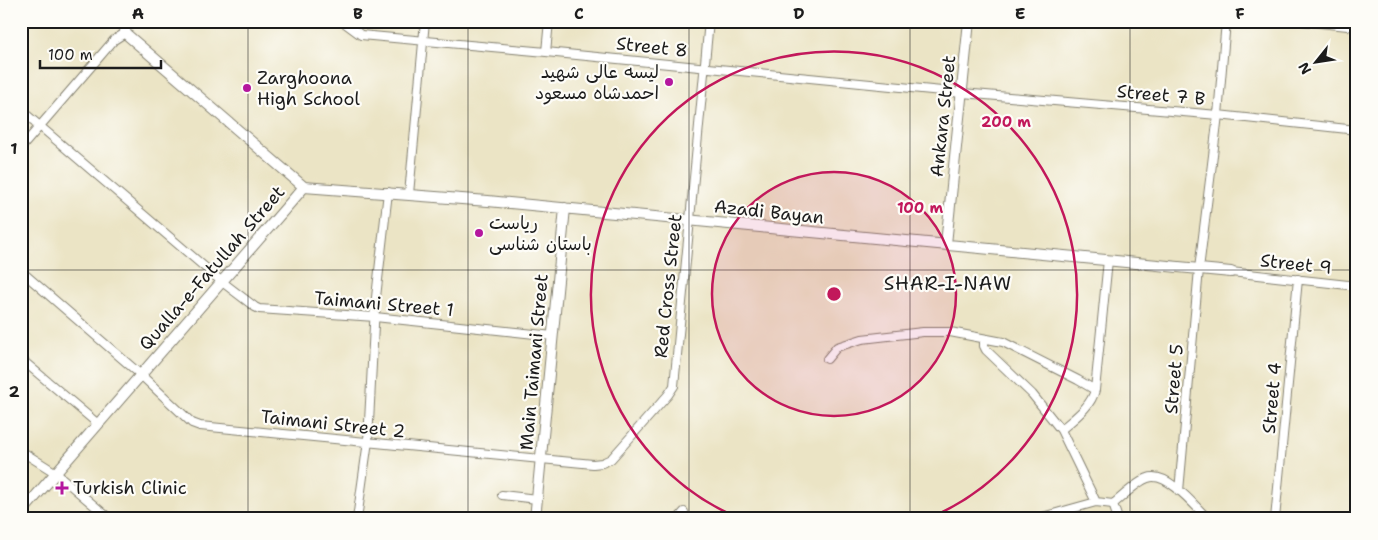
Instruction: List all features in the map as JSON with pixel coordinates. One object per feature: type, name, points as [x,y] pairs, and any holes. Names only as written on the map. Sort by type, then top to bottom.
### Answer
[{"type":"main road","points":[[125,34],[126,21]]},
{"type":"main road","name":"Ankara Street","points":[[946,244],[970,21]]},
{"type":"main road","name":"Qualla-e-Fatullah Street","points":[[21,513],[304,187],[125,34]]},
{"type":"main road","name":"Azadi Bayan","points":[[304,187],[388,192],[565,208],[1231,272]]},
{"type":"main road","name":"Main Taimani Street","points":[[535,519],[565,208]]},
{"type":"street","name":"Street 8","points":[[342,21],[361,35],[962,93]]},
{"type":"street","points":[[409,194],[425,21]]},
{"type":"street","points":[[546,52],[549,21]]},
{"type":"street","name":"Red Cross Street","points":[[541,458],[593,464],[602,463],[611,458],[674,386],[709,21]]},
{"type":"street","name":"Street 5","points":[[1179,491],[1199,270],[1218,115],[1226,21]]},
{"type":"street","points":[[1301,21],[1357,27]]},
{"type":"street","points":[[21,148],[114,40],[125,34]]},
{"type":"street","name":"Street 7 B","points":[[962,93],[1218,115],[1357,130]]},
{"type":"street","name":"Taimani Street 1","points":[[21,110],[221,281],[259,309],[375,317],[552,336]]},
{"type":"street","points":[[357,519],[368,441],[375,317],[388,192]]},
{"type":"street","points":[[1061,430],[1088,404],[1095,390],[1108,260]]},
{"type":"street","name":"Taimani Street 2","points":[[21,271],[141,375],[192,423],[200,426],[541,458]]},
{"type":"street","name":"Street 9","points":[[1231,272],[1357,286]]},
{"type":"street","name":"Street 4","points":[[1276,519],[1298,280]]},
{"type":"street","points":[[827,359],[837,347],[862,339],[923,332],[950,332],[1003,342],[1095,390]]},
{"type":"street","points":[[984,339],[986,350],[1032,394],[1061,430],[1096,502]]},
{"type":"street","points":[[21,359],[98,424]]},
{"type":"street","points":[[21,451],[56,473],[110,519]]},
{"type":"street","points":[[1035,519],[1096,502],[1113,504],[1146,478],[1154,477],[1169,483],[1208,519]]},
{"type":"street","points":[[502,495],[537,499]]},
{"type":"street","points":[[1113,504],[1118,519]]},
{"type":"place","name":"لیسه عالی شهید احمدشاه مسعود","points":[[669,82]]},
{"type":"place","name":"Zarghoona High School","points":[[247,88]]},
{"type":"place","name":"ریاست باستان شناسی","points":[[479,233]]},
{"type":"place","name":"Turkish Clinic","points":[[62,488]]},
{"type":"district","name":"SHAR-I-NAW","points":[[948,283]]}]
